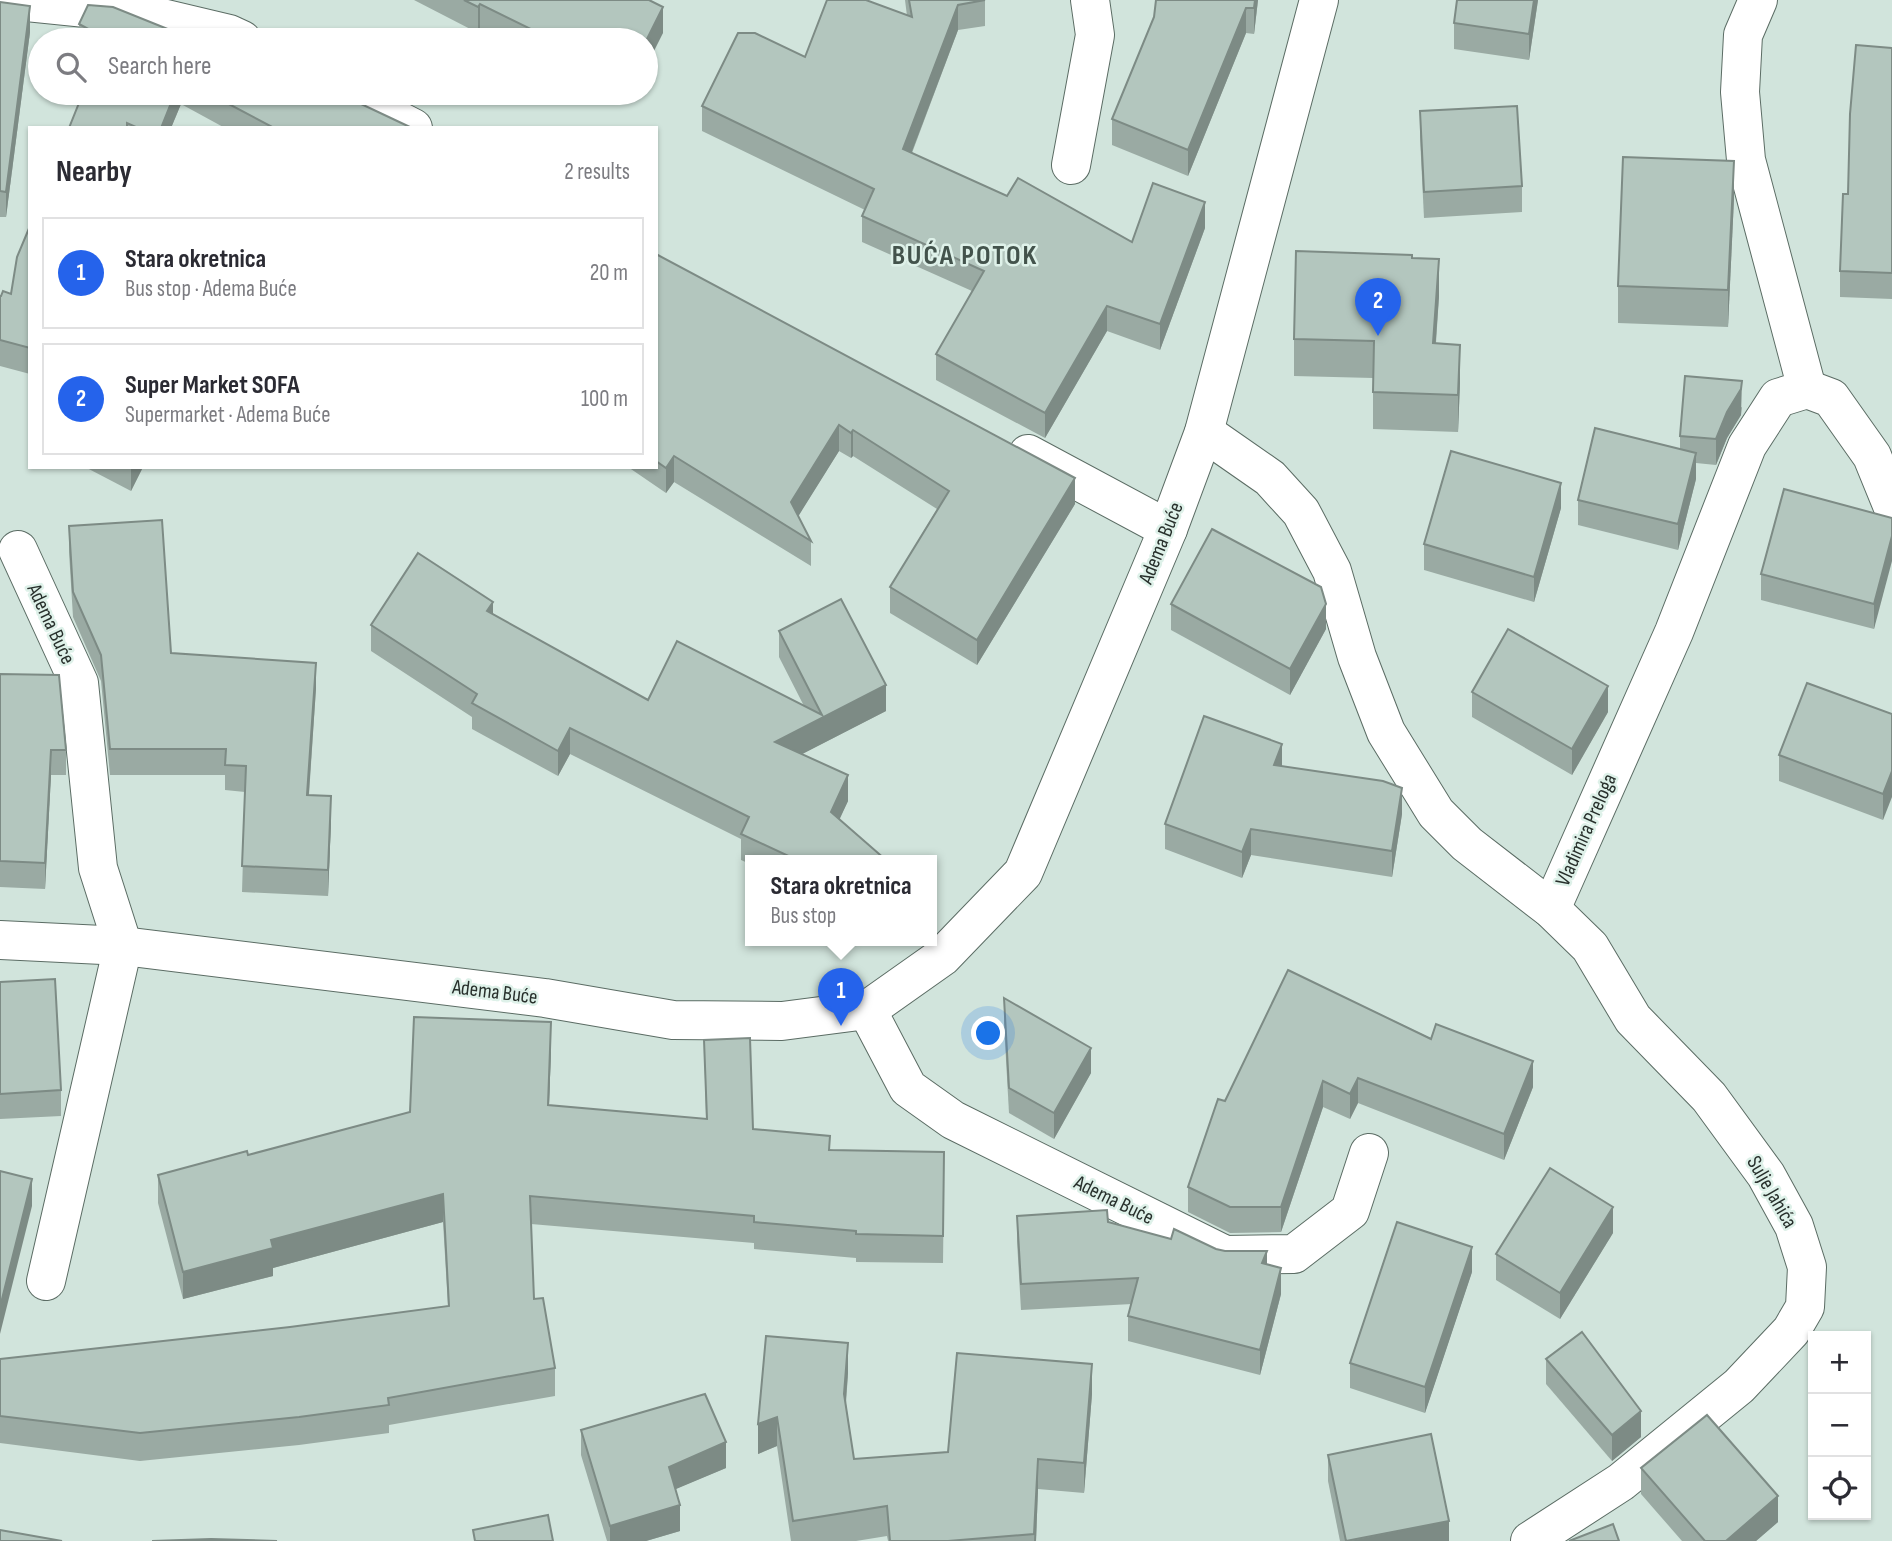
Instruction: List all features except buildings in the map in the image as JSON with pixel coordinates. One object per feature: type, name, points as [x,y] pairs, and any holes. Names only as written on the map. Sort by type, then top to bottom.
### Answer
[{"type":"street","points":[[7,0],[145,14],[204,28]]},
{"type":"street","points":[[1071,164],[1095,35],[1090,0]]},
{"type":"street","name":"Adema Buće","points":[[0,940],[123,946],[545,998],[673,1020],[782,1021],[867,1010],[942,957],[1023,873],[1168,529],[1204,432],[1319,0]]},
{"type":"street","points":[[1758,0],[1743,35],[1740,92],[1746,160],[1807,389],[1831,398],[1872,456],[1892,505]]},
{"type":"street","points":[[369,105],[410,126]]},
{"type":"street","name":"Vladimira Preloga","points":[[1204,432],[1270,478],[1301,512],[1332,571],[1357,657],[1386,732],[1436,813],[1467,844],[1552,909],[1674,632],[1747,446],[1778,398],[1807,389]]},
{"type":"street","points":[[998,437],[1168,529]]},
{"type":"street","name":"Adema Buće","points":[[18,550],[79,683],[97,868],[123,946]]},
{"type":"street","name":"Sulje Jahića","points":[[1530,1541],[1620,1482],[1739,1386],[1791,1331],[1805,1307],[1807,1267],[1794,1226],[1766,1175],[1709,1097],[1633,1019],[1590,947],[1552,909]]},
{"type":"street","points":[[46,1281],[123,946]]},
{"type":"street","name":"Adema Buće","points":[[867,1010],[908,1088],[953,1120],[1225,1255],[1294,1254],[1350,1210],[1369,1153]]},
{"type":"place","name":"Super Market SOFA","points":[[1378,336]]},
{"type":"place","name":"Stara okretnica","points":[[841,1026]]},
{"type":"district","name":"BUĆA POTOK","points":[[965,255]]}]
